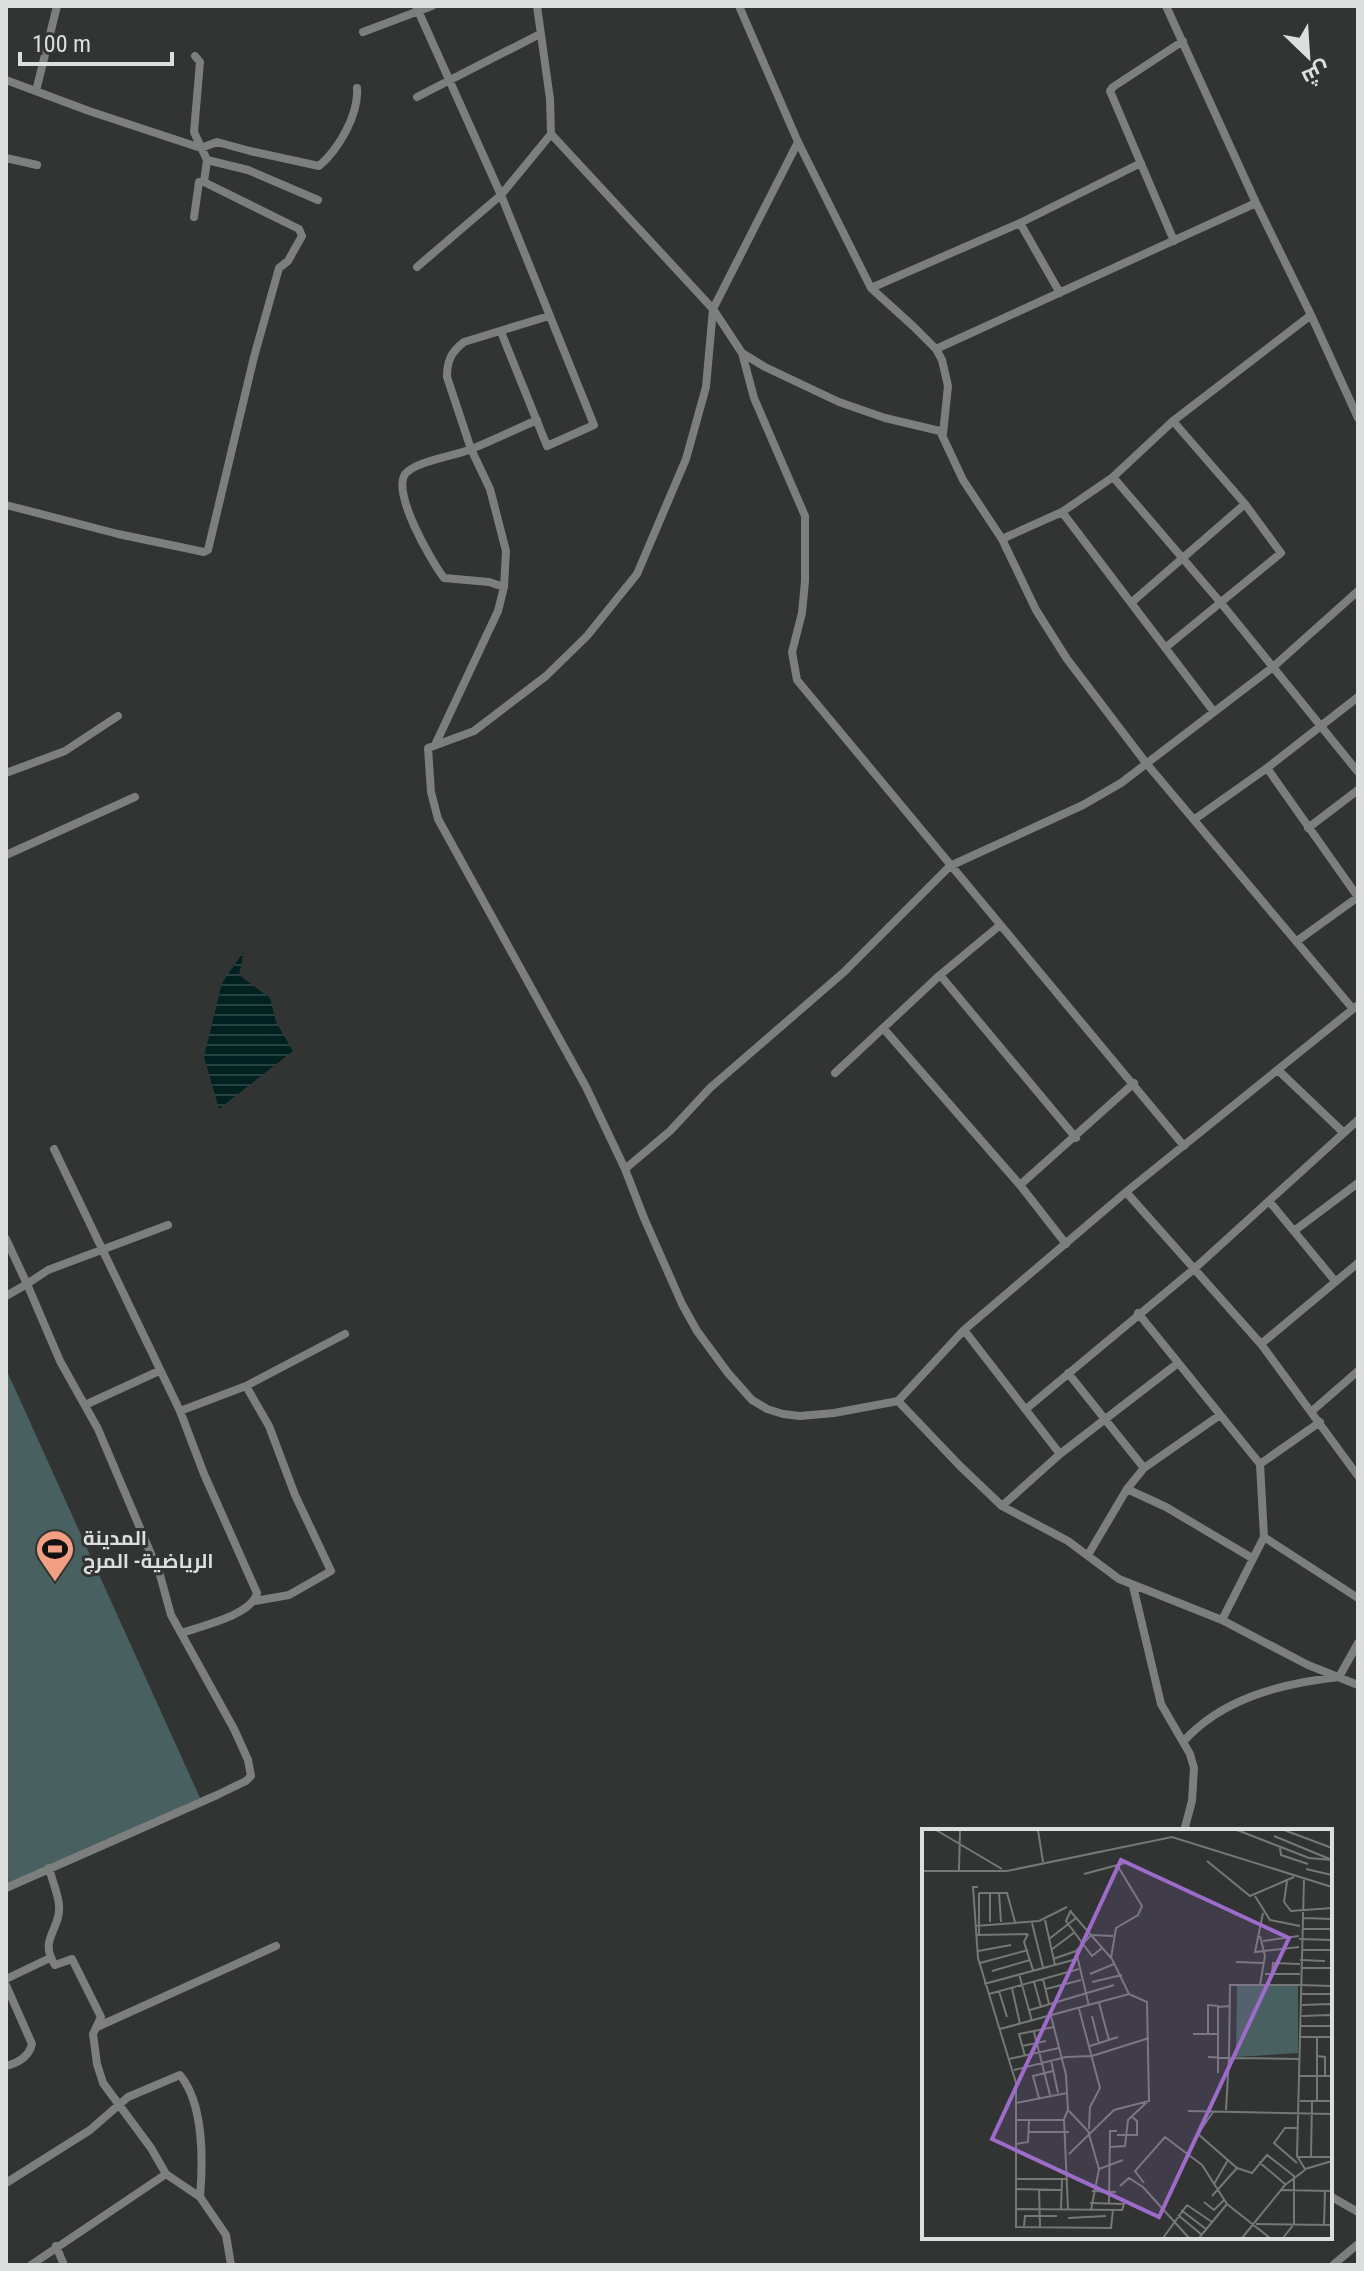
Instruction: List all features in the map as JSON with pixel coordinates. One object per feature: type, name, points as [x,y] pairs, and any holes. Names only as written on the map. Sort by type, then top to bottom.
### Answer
[{"type":"street","points":[[36,91],[57,6]]},
{"type":"street","points":[[363,32],[417,9],[432,6]]},
{"type":"street","points":[[417,267],[501,195],[551,134],[552,118],[537,6]]},
{"type":"street","points":[[739,6],[798,142],[871,288],[936,349],[946,372],[948,386],[943,435]]},
{"type":"street","points":[[1166,6],[1358,418]]},
{"type":"street","points":[[417,9],[501,195],[594,425],[547,446],[501,332]]},
{"type":"street","points":[[417,97],[540,34]]},
{"type":"street","points":[[1174,241],[1110,91],[1183,41]]},
{"type":"street","points":[[195,56],[200,62],[194,132],[207,160],[204,182]]},
{"type":"street","points":[[6,80],[201,148]]},
{"type":"street","points":[[201,148],[217,142],[319,166],[348,127],[358,101],[357,88]]},
{"type":"street","points":[[551,134],[713,309],[742,353],[754,398],[805,516],[802,613],[792,652],[797,680],[1184,1146]]},
{"type":"street","points":[[742,353],[839,402],[885,418],[935,429],[943,435],[963,480],[1002,539],[1051,635],[1105,713],[1356,1007],[1126,1192],[964,1330],[898,1401],[869,1408],[800,1416],[767,1409],[752,1400],[703,1340],[682,1304],[625,1169],[586,1087],[438,819],[431,792],[428,748],[474,731],[546,676],[587,636],[637,574],[690,445],[706,387],[713,309],[798,142]]},
{"type":"street","points":[[6,158],[37,165]]},
{"type":"street","points":[[207,160],[248,170],[318,200]]},
{"type":"street","points":[[871,288],[1020,223],[1141,163]]},
{"type":"street","points":[[6,505],[118,534],[208,550],[254,357],[279,268],[288,261],[302,236],[299,229],[204,182],[199,182],[194,217]]},
{"type":"street","points":[[936,349],[1256,203]]},
{"type":"street","points":[[1020,223],[1060,293]]},
{"type":"street","points":[[1002,539],[1062,512],[1113,477],[1173,421],[1311,315]]},
{"type":"street","points":[[435,745],[498,611],[504,587],[506,551],[490,489],[471,449],[447,377],[447,366],[455,349],[464,342],[549,316]]},
{"type":"street","points":[[504,587],[489,582],[444,578],[424,547],[402,494],[401,483],[405,474],[416,466],[471,449],[537,420]]},
{"type":"street","points":[[1165,648],[1281,555],[1245,504],[1173,421]]},
{"type":"street","points":[[1113,477],[1221,603],[1358,772]]},
{"type":"street","points":[[1132,602],[1245,504]]},
{"type":"street","points":[[1062,512],[1214,712]]},
{"type":"street","points":[[625,1169],[670,1131],[720,1079],[844,972],[950,866],[1083,805],[1121,783],[1273,667],[1358,591]]},
{"type":"street","points":[[1195,819],[1358,697]]},
{"type":"street","points":[[6,773],[65,751],[118,716]]},
{"type":"street","points":[[1267,768],[1358,897],[1297,941]]},
{"type":"street","points":[[1308,828],[1358,790]]},
{"type":"street","points":[[6,855],[135,797]]},
{"type":"street","points":[[835,1073],[940,975],[999,926]]},
{"type":"street","points":[[940,975],[1076,1138]]},
{"type":"street","points":[[883,1028],[1020,1185],[1066,1244]]},
{"type":"street","points":[[1279,1071],[1344,1133]]},
{"type":"street","points":[[1020,1185],[1134,1083]]},
{"type":"street","points":[[1026,1409],[1194,1269],[1358,1120]]},
{"type":"street","points":[[54,1149],[180,1411],[204,1474],[255,1585],[255,1601]]},
{"type":"street","points":[[1294,1231],[1358,1183]]},
{"type":"street","points":[[1126,1192],[1261,1344],[1357,1471]]},
{"type":"street","points":[[1269,1201],[1335,1281]]},
{"type":"street","points":[[6,1296],[48,1270],[168,1225]]},
{"type":"street","points":[[6,1239],[60,1361],[98,1429],[160,1575],[171,1615],[234,1729],[248,1760],[251,1776],[217,1795],[6,1888]]},
{"type":"street","points":[[1261,1344],[1358,1263]]},
{"type":"street","points":[[1138,1313],[1260,1464],[1264,1537],[1222,1620]]},
{"type":"street","points":[[964,1330],[1060,1454]]},
{"type":"street","points":[[180,1411],[246,1386],[345,1334]]},
{"type":"street","points":[[1002,1506],[1103,1419],[1178,1363]]},
{"type":"street","points":[[85,1405],[159,1371]]},
{"type":"street","points":[[1312,1411],[1358,1371]]},
{"type":"street","points":[[1068,1373],[1144,1468]]},
{"type":"street","points":[[181,1633],[232,1615],[255,1601],[289,1595],[331,1571],[295,1495],[269,1426],[246,1386]]},
{"type":"street","points":[[898,1401],[1002,1506],[1088,1555],[1133,1586],[1222,1620],[1308,1665],[1358,1685]]},
{"type":"street","points":[[1088,1555],[1127,1489],[1144,1468],[1220,1415]]},
{"type":"street","points":[[1260,1464],[1320,1422]]},
{"type":"street","points":[[1127,1489],[1166,1507],[1252,1558]]},
{"type":"street","points":[[1264,1537],[1358,1598]]},
{"type":"street","points":[[1133,1586],[1161,1704],[1194,1768],[1192,1801],[1185,1829]]},
{"type":"street","points":[[1339,1677],[1358,1643]]},
{"type":"street","points":[[1183,1742],[1209,1718],[1243,1700],[1273,1688],[1339,1677]]},
{"type":"street","points":[[49,1868],[60,1906],[49,1937],[48,1953],[55,1965],[72,1959],[101,2017],[93,2034],[103,2083],[151,2148],[166,2174],[200,2197],[226,2235],[231,2265]]},
{"type":"street","points":[[97,2027],[276,1946]]},
{"type":"street","points":[[6,1979],[50,1958]]},
{"type":"street","points":[[6,1985],[32,2044],[25,2056],[6,2066]]},
{"type":"street","points":[[6,2183],[90,2130],[128,2097],[157,2082],[180,2075],[186,2082],[194,2107],[203,2155],[200,2197]]},
{"type":"street","points":[[31,2265],[166,2174]]},
{"type":"street","points":[[1332,2197],[1358,2212]]},
{"type":"street","points":[[1333,2265],[1358,2244]]},
{"type":"street","points":[[56,2246],[64,2265]]},
{"type":"shaded area","points":[[244,951],[239,975],[270,998],[276,1022],[293,1051],[219,1109],[204,1057],[222,983]]},
{"type":"shaded area","name":"المدينة الرياضية- المرج","points":[[6,1369],[200,1798],[6,1885]]},
{"type":"place","name":"المدينة الرياضية- المرج","points":[[55,1583]]}]
